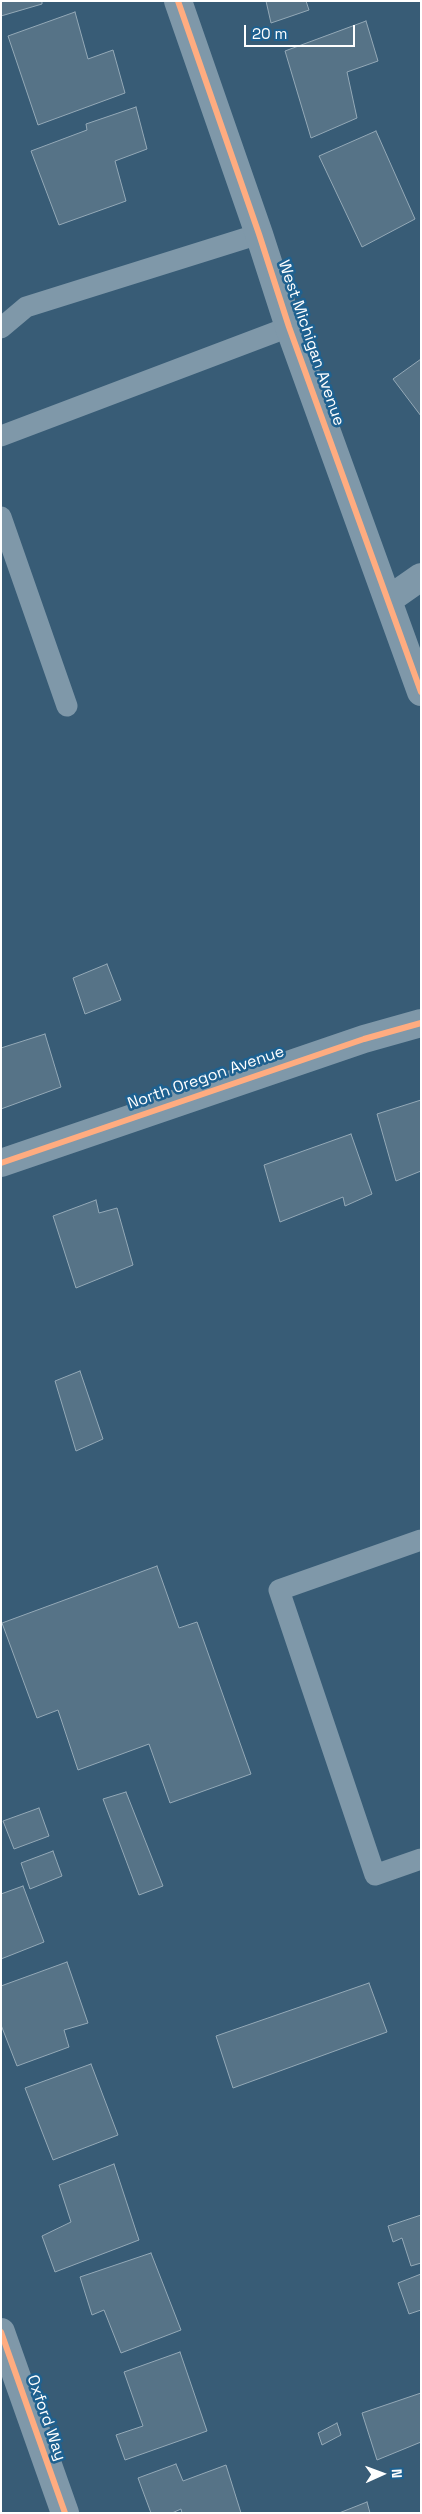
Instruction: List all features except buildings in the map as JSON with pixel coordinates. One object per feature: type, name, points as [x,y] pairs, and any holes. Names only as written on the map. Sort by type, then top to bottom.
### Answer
[{"type":"street","name":"West Michigan Avenue","points":[[178,1],[260,234],[289,327],[421,692]]},
{"type":"street","points":[[388,600],[421,578]]},
{"type":"street","name":"North Oregon Avenue","points":[[1,1163],[364,1039],[421,1023]]},
{"type":"street","name":"Oxford Way","points":[[1,2332],[65,2513]]},
{"type":"lane","points":[[1,328],[26,307],[260,234]]},
{"type":"lane","points":[[1,436],[289,327]]},
{"type":"lane","points":[[1,517],[67,706]]},
{"type":"lane","points":[[421,1540],[279,1590],[375,1875],[421,1858]]},
{"type":"cycle path","points":[[178,1],[259,234],[289,327],[421,692]]},
{"type":"cycle path","points":[[1,1163],[364,1039],[421,1023]]},
{"type":"cycle path","points":[[1,2332],[65,2513]]}]
